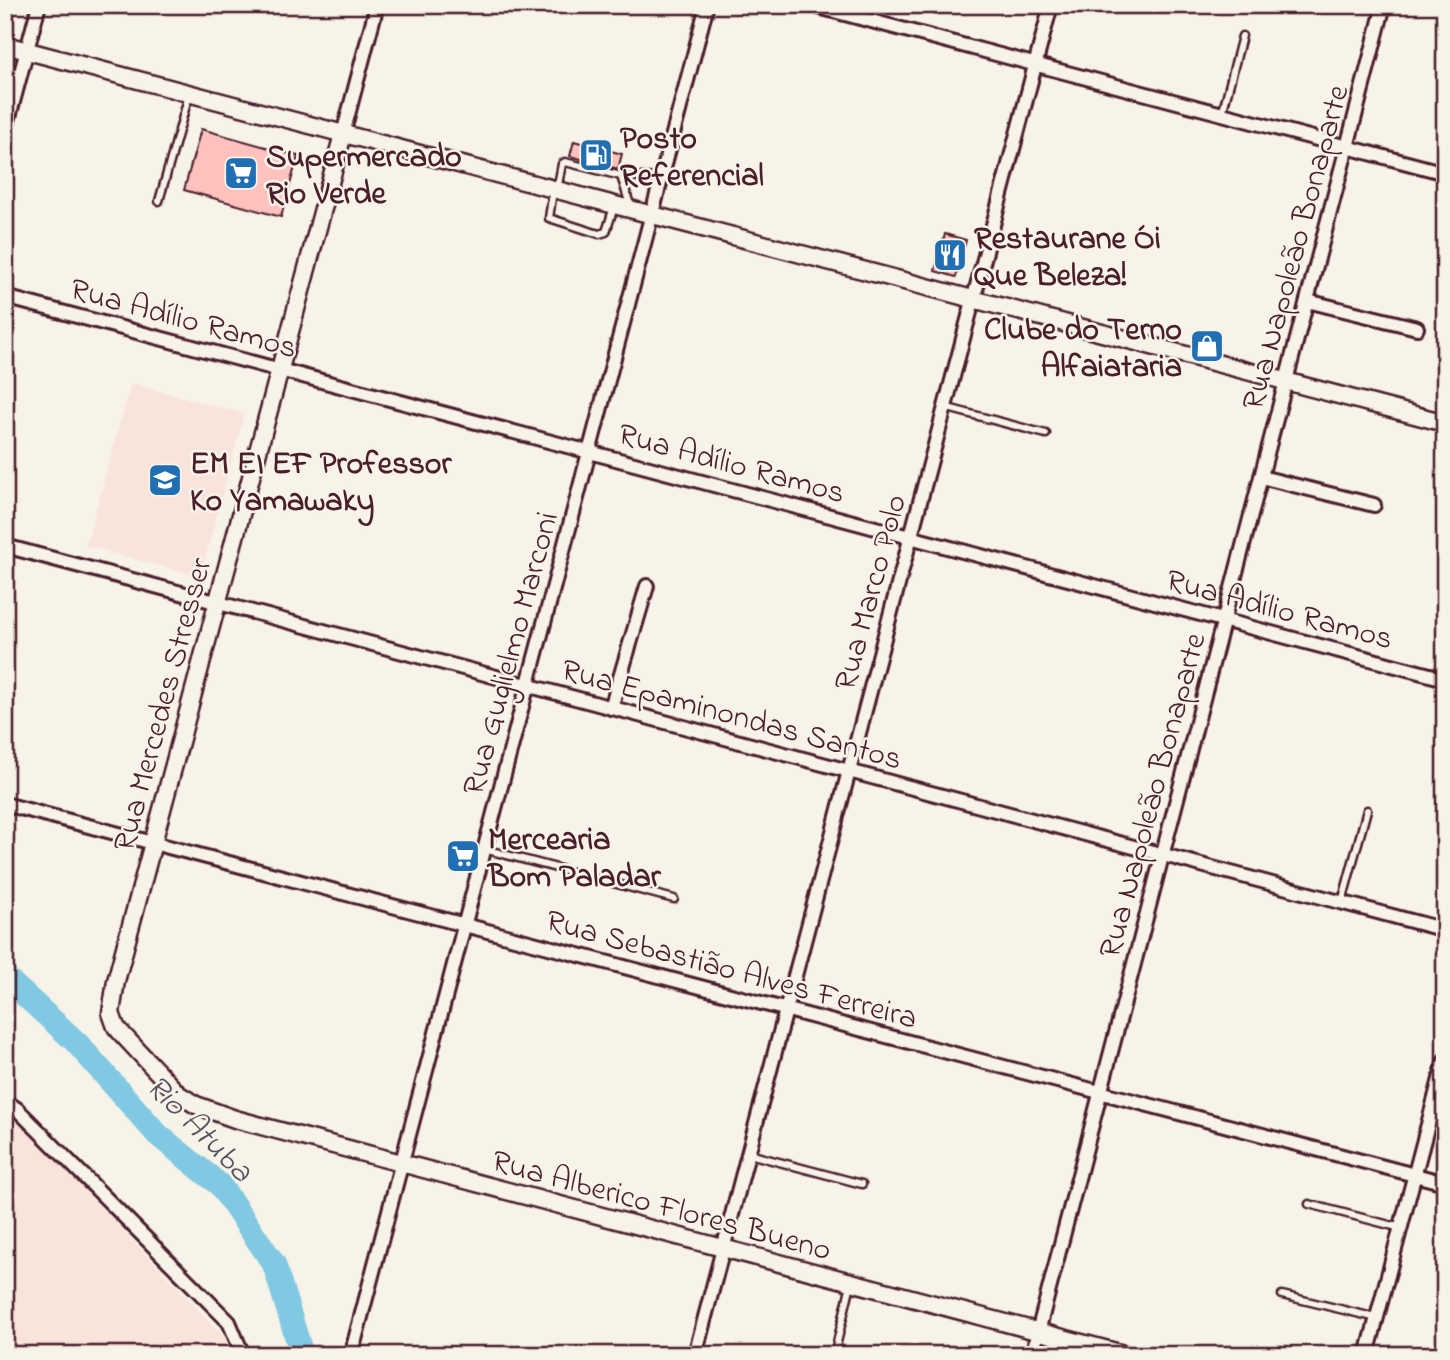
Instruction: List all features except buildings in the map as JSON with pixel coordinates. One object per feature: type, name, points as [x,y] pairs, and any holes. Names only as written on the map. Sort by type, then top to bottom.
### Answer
[{"type":"street","points":[[5,132],[39,5]]},
{"type":"street","name":"Rua Mercedes Stresser","points":[[185,1099],[169,1086],[116,1027],[111,1013],[116,981],[377,5]]},
{"type":"street","name":"Rua Guglielmo Marconi","points":[[351,1355],[707,5]]},
{"type":"street","points":[[811,5],[1445,173]]},
{"type":"street","name":"Rua Marco Polo","points":[[695,1355],[1051,5]]},
{"type":"street","name":"Rua Napoleão Bonaparte","points":[[1032,1355],[1384,5]]},
{"type":"street","points":[[5,45],[1445,423]]},
{"type":"street","name":"Rua Adílio Ramos","points":[[5,296],[1445,678]]},
{"type":"street","points":[[1307,301],[1417,328]]},
{"type":"street","points":[[1261,477],[1374,505]]},
{"type":"street","name":"Rua Epaminondas Santos","points":[[5,546],[1445,930]]},
{"type":"street","points":[[611,708],[647,586]]},
{"type":"street","name":"Rua Sebastião Alves Ferreira","points":[[5,804],[1445,1183]]},
{"type":"street","points":[[1367,1355],[1445,1060]]},
{"type":"street","name":"Rua Alberico Flores Bueno","points":[[185,1099],[254,1125],[1127,1355]]},
{"type":"street","points":[[5,1101],[17,1109],[229,1322],[243,1355]]},
{"type":"lane","points":[[1222,114],[1242,36]]},
{"type":"lane","points":[[159,201],[190,94]]},
{"type":"lane","points":[[614,205],[606,232],[599,234],[549,218],[562,164],[565,162],[621,176],[661,178]]},
{"type":"lane","points":[[621,176],[631,210]]},
{"type":"lane","points":[[944,407],[1046,434]]},
{"type":"lane","points":[[1342,903],[1367,810]]},
{"type":"lane","points":[[484,849],[674,899]]},
{"type":"lane","points":[[748,1153],[862,1184]]},
{"type":"lane","points":[[1309,1204],[1401,1228]]},
{"type":"lane","points":[[834,1355],[851,1282]]},
{"type":"lane","points":[[1282,1295],[1377,1318]]},
{"type":"shaded area","name":"EM EI EF Professor Ko Yamawaky","points":[[131,383],[244,414],[200,577],[86,546]]},
{"type":"shaded area","points":[[5,1115],[23,1126],[223,1335],[229,1347],[222,1355],[5,1355]]},
{"type":"waterway","name":"Rio Atuba","points":[[5,977],[76,1042],[158,1135],[220,1185],[274,1264],[302,1355]]},
{"type":"place","name":"Posto Referencial","points":[[596,155]]},
{"type":"place","name":"Supermercado Rio Verde","points":[[241,173]]},
{"type":"place","name":"Restaurane Ói Que Beleza!","points":[[950,255]]},
{"type":"place","name":"Clube do Terno Alfaiataria","points":[[1207,346]]},
{"type":"place","name":"EM EI EF Professor Ko Yamawaky","points":[[165,480]]},
{"type":"place","name":"Mercearia Bom Paladar","points":[[463,856]]}]
